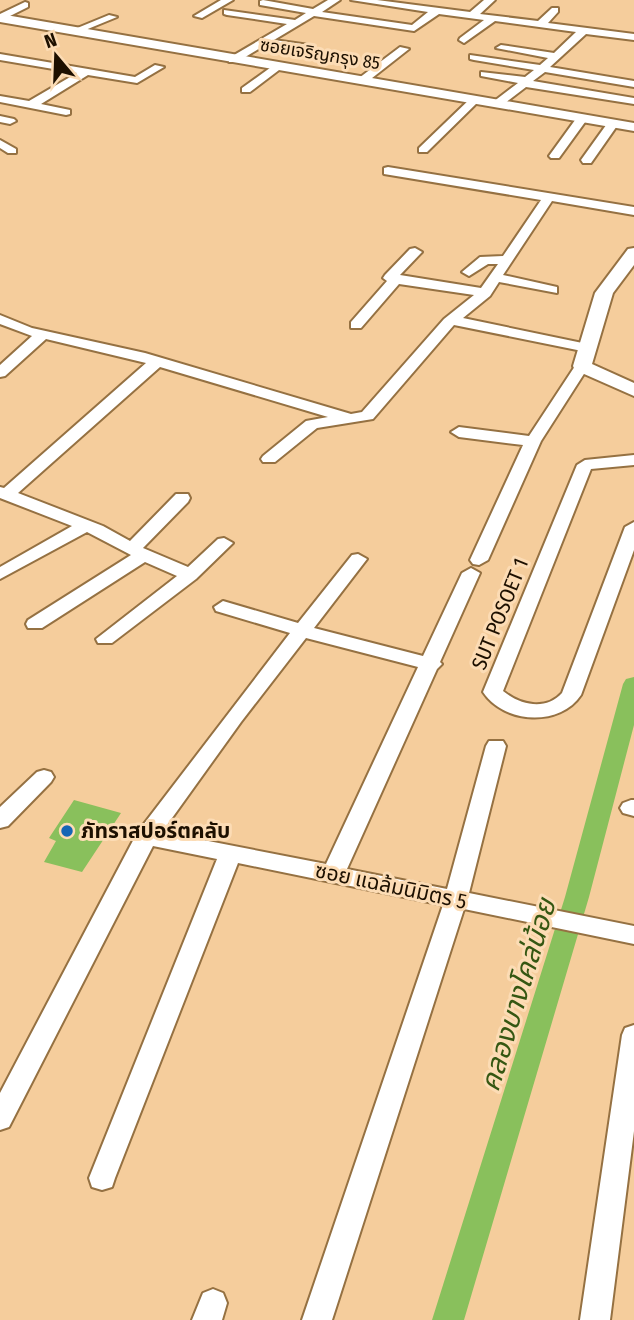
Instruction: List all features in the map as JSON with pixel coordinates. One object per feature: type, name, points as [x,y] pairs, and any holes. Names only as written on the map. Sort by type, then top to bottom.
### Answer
[{"type":"street","points":[[199,16],[228,0]]},
{"type":"street","points":[[233,60],[265,36],[279,33],[335,0]]},
{"type":"street","points":[[356,0],[634,37]]},
{"type":"street","points":[[398,7],[407,0]]},
{"type":"street","points":[[263,3],[415,28],[458,0]]},
{"type":"street","points":[[471,16],[490,0]]},
{"type":"street","points":[[0,18],[25,5]]},
{"type":"street","points":[[540,25],[555,10]]},
{"type":"street","points":[[227,12],[294,24]]},
{"type":"street","name":"ซอยเจริญกรุง 85","points":[[0,18],[634,127]]},
{"type":"street","points":[[75,31],[112,18]]},
{"type":"street","points":[[464,40],[492,19]]},
{"type":"street","points":[[0,30],[18,22]]},
{"type":"street","points":[[497,104],[542,69],[583,31]]},
{"type":"street","points":[[265,36],[305,47]]},
{"type":"street","points":[[501,48],[556,56]]},
{"type":"street","points":[[363,80],[404,49]]},
{"type":"street","points":[[0,57],[141,80],[159,66]]},
{"type":"street","points":[[474,57],[634,83]]},
{"type":"street","points":[[0,71],[17,60]]},
{"type":"street","points":[[246,90],[278,67]]},
{"type":"street","points":[[31,105],[86,72]]},
{"type":"street","points":[[485,74],[634,101]]},
{"type":"street","points":[[114,88],[128,79]]},
{"type":"street","points":[[0,99],[66,111]]},
{"type":"street","points":[[423,150],[475,100]]},
{"type":"street","points":[[555,156],[582,118]]},
{"type":"street","points":[[587,160],[612,123]]},
{"type":"street","points":[[0,143],[12,151]]},
{"type":"street","points":[[388,171],[634,211]]},
{"type":"street","points":[[269,459],[315,423],[367,416],[452,320],[485,293],[548,198]]},
{"type":"street","points":[[415,252],[390,278],[485,293]]},
{"type":"street","points":[[333,874],[533,441],[584,357],[604,293],[634,253]]},
{"type":"street","points":[[469,272],[485,260],[509,260]]},
{"type":"street","points":[[497,278],[552,290]]},
{"type":"street","points":[[356,325],[396,279]]},
{"type":"street","points":[[0,319],[43,334],[157,361],[355,419]]},
{"type":"street","points":[[452,320],[584,357],[634,390]]},
{"type":"street","points":[[0,373],[43,334]]},
{"type":"street","points":[[157,361],[4,493],[85,526],[190,575]]},
{"type":"street","points":[[459,432],[533,441]]},
{"type":"street","name":"SUT POSOET 1","points":[[634,460],[585,465],[493,692],[504,703],[544,711],[556,709],[571,695],[634,527]]},
{"type":"street","points":[[35,624],[138,552],[182,498]]},
{"type":"street","points":[[0,574],[85,526]]},
{"type":"street","points":[[105,639],[190,575],[224,543]]},
{"type":"street","points":[[0,1119],[145,839],[300,631],[358,559]]},
{"type":"street","points":[[223,607],[300,631],[432,664]]},
{"type":"street","points":[[317,1320],[456,899],[496,746]]},
{"type":"street","points":[[0,820],[44,777]]},
{"type":"street","name":"ซอย แฉล้มนิมิตร 5","points":[[149,837],[153,835],[575,925],[634,935]]},
{"type":"street","points":[[102,1178],[231,852]]},
{"type":"street","points":[[595,1320],[634,1035]]},
{"type":"shaded area","points":[[74,800],[121,813],[82,872],[44,862],[56,841],[49,838]]},
{"type":"waterway","name":"คลองบางโคล่น้อย","points":[[448,1320],[577,897],[634,684]]},
{"type":"place","name":"ภัทราสปอร์ตคลับ","points":[[67,831]]}]
